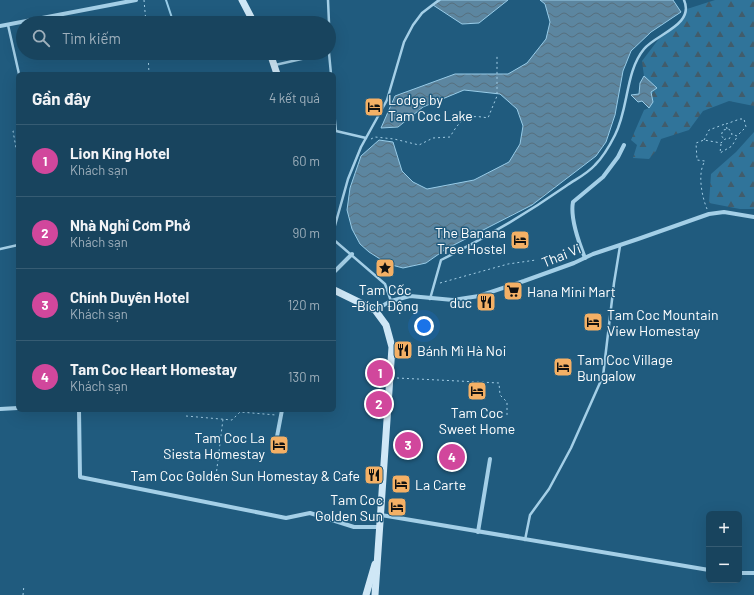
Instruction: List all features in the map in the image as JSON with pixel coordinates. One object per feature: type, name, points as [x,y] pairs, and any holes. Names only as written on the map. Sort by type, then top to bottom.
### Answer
[{"type":"main road","points":[[242,0],[250,16]]},
{"type":"main road","points":[[273,60],[277,72]]},
{"type":"main road","points":[[336,291],[375,310],[386,325],[392,347],[375,595]]},
{"type":"main road","points":[[366,595],[379,548]]},
{"type":"street","points":[[51,16],[136,0]]},
{"type":"street","points":[[0,26],[16,22]]},
{"type":"street","points":[[585,258],[578,241],[572,208],[573,202],[603,177],[618,157],[624,145]]},
{"type":"street","name":"Thai Vi","points":[[375,310],[391,301],[410,296],[453,300],[479,296],[709,214],[724,212],[754,217]]},
{"type":"street","points":[[336,270],[352,254]]},
{"type":"street","points":[[0,409],[16,408]]},
{"type":"street","points":[[79,412],[80,477],[286,518],[310,514],[354,527],[380,527]]},
{"type":"street","points":[[275,447],[281,412]]},
{"type":"street","points":[[478,532],[490,459]]},
{"type":"street","points":[[381,515],[706,570]]},
{"type":"street","points":[[742,573],[754,573]]},
{"type":"lane","points":[[328,0],[329,16]]},
{"type":"lane","points":[[336,222],[348,179],[366,138],[386,100],[404,42],[413,25],[422,13],[439,0]]},
{"type":"lane","points":[[430,299],[441,260],[492,234],[524,215],[587,172],[597,163],[617,132],[624,112],[637,59],[645,48],[678,24],[685,16],[687,9],[684,0]]},
{"type":"lane","points":[[8,24],[19,72]]},
{"type":"lane","points":[[275,65],[297,60]]},
{"type":"lane","points":[[329,60],[331,72]]},
{"type":"lane","points":[[336,131],[366,138]]},
{"type":"lane","points":[[336,242],[385,284],[391,301]]},
{"type":"lane","points":[[525,540],[530,515],[549,489],[571,448],[603,376],[620,245]]},
{"type":"lane","points":[[0,249],[16,246]]},
{"type":"path","points":[[144,0],[145,16]]},
{"type":"path","points":[[375,137],[394,139],[419,145],[433,138],[450,137],[458,124],[473,115],[488,118],[497,96],[497,55]]},
{"type":"path","points":[[148,60],[149,72]]},
{"type":"path","points":[[704,140],[708,130],[740,119],[744,120],[746,127],[737,136],[732,146],[720,153],[721,143],[725,139],[729,139],[732,134]]},
{"type":"path","points":[[726,124],[727,129],[732,134],[737,136]]},
{"type":"path","points":[[725,139],[721,136],[723,130],[727,129]]},
{"type":"path","points":[[16,130],[13,131],[16,148]]},
{"type":"path","points":[[709,214],[704,200],[702,184],[702,167],[705,161],[696,160],[696,143],[704,140],[721,143]]},
{"type":"path","points":[[434,285],[508,264],[536,260]]},
{"type":"path","points":[[390,377],[499,383],[500,395],[507,402],[507,416]]},
{"type":"path","points":[[186,416],[232,420],[240,412],[280,416]]},
{"type":"path","points":[[216,476],[223,419]]},
{"type":"path","points":[[23,595],[24,585]]},
{"type":"green space","points":[[715,0],[754,0],[754,106],[729,101],[703,111],[689,130],[661,139],[656,151],[649,159],[633,158],[637,145],[631,140],[644,110],[649,108],[653,102],[651,92],[657,88],[644,76],[642,61],[661,36],[678,24],[687,9]]},
{"type":"green space","points":[[754,132],[754,209],[740,209],[709,203],[711,174],[736,152]]},
{"type":"water","points":[[441,0],[508,0],[479,23],[462,24],[433,5]]},
{"type":"water","points":[[540,0],[673,0],[681,12],[651,32],[631,51],[623,71],[615,115],[606,142],[596,156],[532,205],[446,249],[426,263],[403,268],[388,264],[369,252],[360,244],[352,229],[347,210],[350,188],[361,156],[379,140],[393,142],[402,171],[413,182],[427,189],[474,180],[509,162],[520,144],[523,126],[517,109],[500,94],[464,90],[423,107],[398,127],[381,128],[395,96],[455,74],[508,74],[527,63],[546,39],[550,22],[545,4]]},
{"type":"water","points":[[644,76],[657,88],[651,92],[653,102],[649,108],[642,101],[638,102],[631,95],[639,94],[640,83]]},
{"type":"waterway","points":[[166,0],[171,16]]},
{"type":"place","name":"Lodge by Tam Coc Lake","points":[[374,107]]},
{"type":"place","name":"The Banana Tree Hostel","points":[[520,240]]},
{"type":"place","name":"Tam Cốc -Bích Động","points":[[385,268]]},
{"type":"place","name":"Hana Mini Mart","points":[[513,291]]},
{"type":"place","name":"duc","points":[[486,302]]},
{"type":"place","name":"Tam Coc Mountain View Homestay","points":[[593,322]]},
{"type":"place","name":"Bánh Mì Hà Noi","points":[[403,350]]},
{"type":"place","name":"Tam Coc Village Bungalow","points":[[563,367]]},
{"type":"place","name":"Lion King Hotel","points":[[380,373]]},
{"type":"place","name":"Tam Coc Sweet Home","points":[[477,391]]},
{"type":"place","name":"Nhà Nghỉ Cơm Phở","points":[[379,404]]},
{"type":"place","name":"Tam Coc La Siesta Homestay","points":[[279,445]]},
{"type":"place","name":"Chính Duyên Hotel","points":[[408,445]]},
{"type":"place","name":"Tam Coc Heart Homestay","points":[[452,457]]},
{"type":"place","name":"Tam Coc Golden Sun Homestay & Cafe","points":[[374,475]]},
{"type":"place","name":"La Carte","points":[[401,484]]},
{"type":"place","name":"Tam Coc Golden Sun","points":[[397,507]]}]
